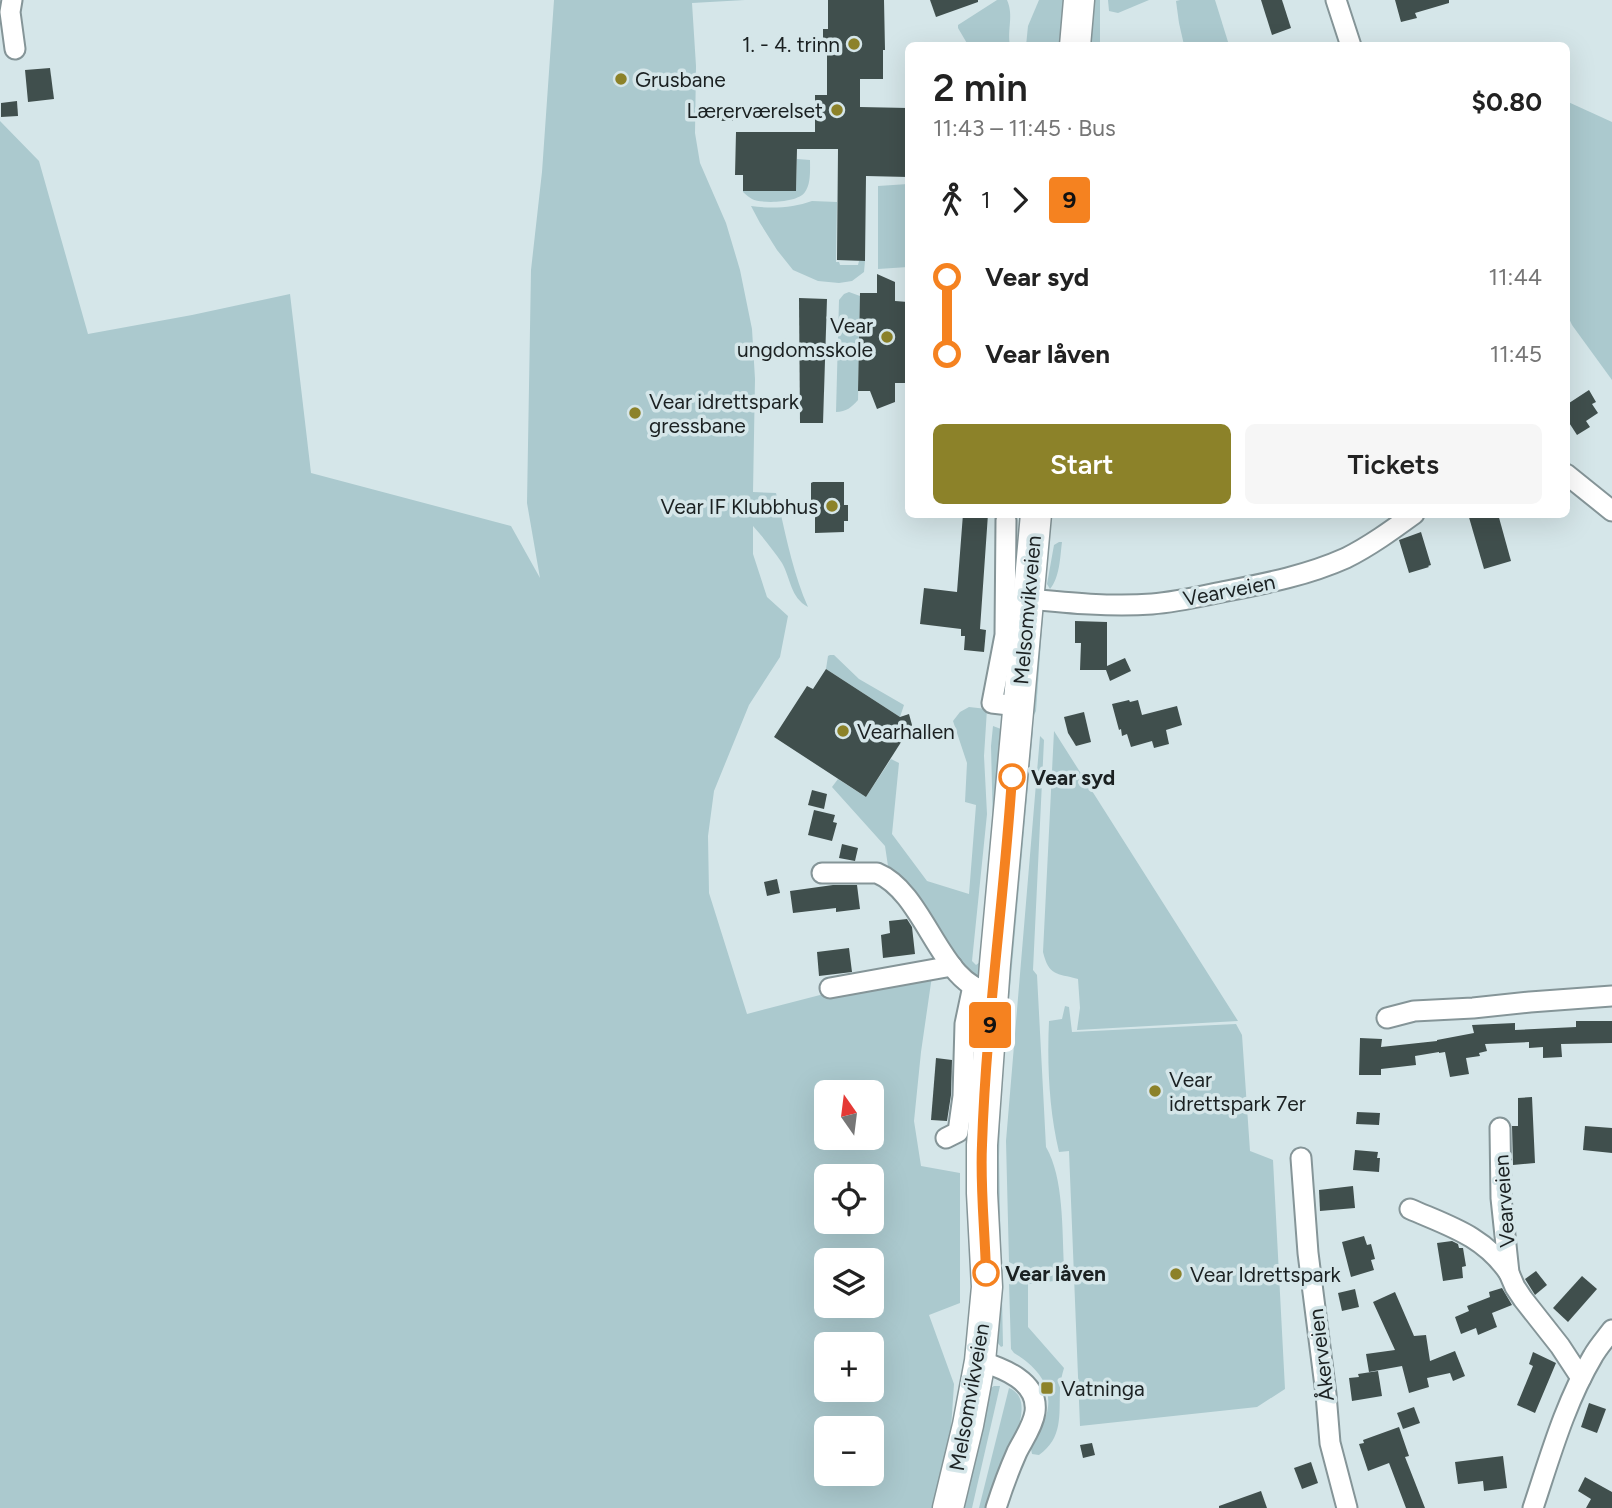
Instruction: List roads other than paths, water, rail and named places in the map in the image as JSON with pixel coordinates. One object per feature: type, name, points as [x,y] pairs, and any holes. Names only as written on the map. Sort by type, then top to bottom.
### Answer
[{"type":"main road","points":[[1075,42],[1079,0]]},
{"type":"main road","name":"Melsomvikveien","points":[[948,1508],[980,1360],[987,1287],[982,1193],[983,989],[1010,804],[1036,518]]},
{"type":"street","points":[[12,0],[10,12],[15,49]]},
{"type":"street","points":[[1336,0],[1350,42]]},
{"type":"street","points":[[1570,477],[1612,511]]},
{"type":"street","name":"Vearveien","points":[[1029,600],[1114,605],[1153,604],[1279,581],[1317,570],[1347,557],[1408,518]]},
{"type":"street","name":"Melsomvikveien","points":[[1006,520],[1005,635],[992,703],[1017,706]]},
{"type":"street","points":[[822,873],[877,873],[886,877],[910,902],[958,973],[983,989]]},
{"type":"street","points":[[830,988],[952,965]]},
{"type":"street","name":"Melsomvikveien","points":[[946,1138],[958,1132],[963,1096],[965,1024],[983,989]]},
{"type":"street","points":[[1387,1018],[1414,1011],[1612,996]]},
{"type":"street","name":"Vearveien","points":[[1500,1128],[1501,1198],[1509,1273]]},
{"type":"street","name":"Åkerveien","points":[[1301,1158],[1308,1253],[1330,1443],[1348,1508]]},
{"type":"street","name":"Vearveien","points":[[1410,1209],[1471,1236],[1494,1255],[1581,1378]]},
{"type":"street","points":[[1533,1508],[1555,1440],[1581,1378],[1594,1354],[1612,1330]]},
{"type":"street","points":[[980,1360],[1015,1375],[1027,1387],[1035,1404],[1033,1420],[1009,1470],[996,1508]]},
{"type":"place","name":"1. - 4. trinn","points":[[854,44]]},
{"type":"place","name":"Grusbane","points":[[621,79]]},
{"type":"place","name":"Lærerværelset","points":[[837,110]]},
{"type":"place","name":"Vear ungdomsskole","points":[[887,337]]},
{"type":"place","name":"Vear idrettspark gressbane","points":[[635,413]]},
{"type":"place","name":"Vear IF Klubbhus","points":[[832,506]]},
{"type":"place","name":"Vearhallen","points":[[843,731]]},
{"type":"place","name":"Vear syd","points":[[1012,777]]},
{"type":"place","name":"Vear idrettspark 7er","points":[[1155,1091]]},
{"type":"place","name":"Vear låven","points":[[986,1273]]},
{"type":"place","name":"Vear Idrettspark","points":[[1176,1274]]},
{"type":"place","name":"Vatninga","points":[[1047,1388]]}]
